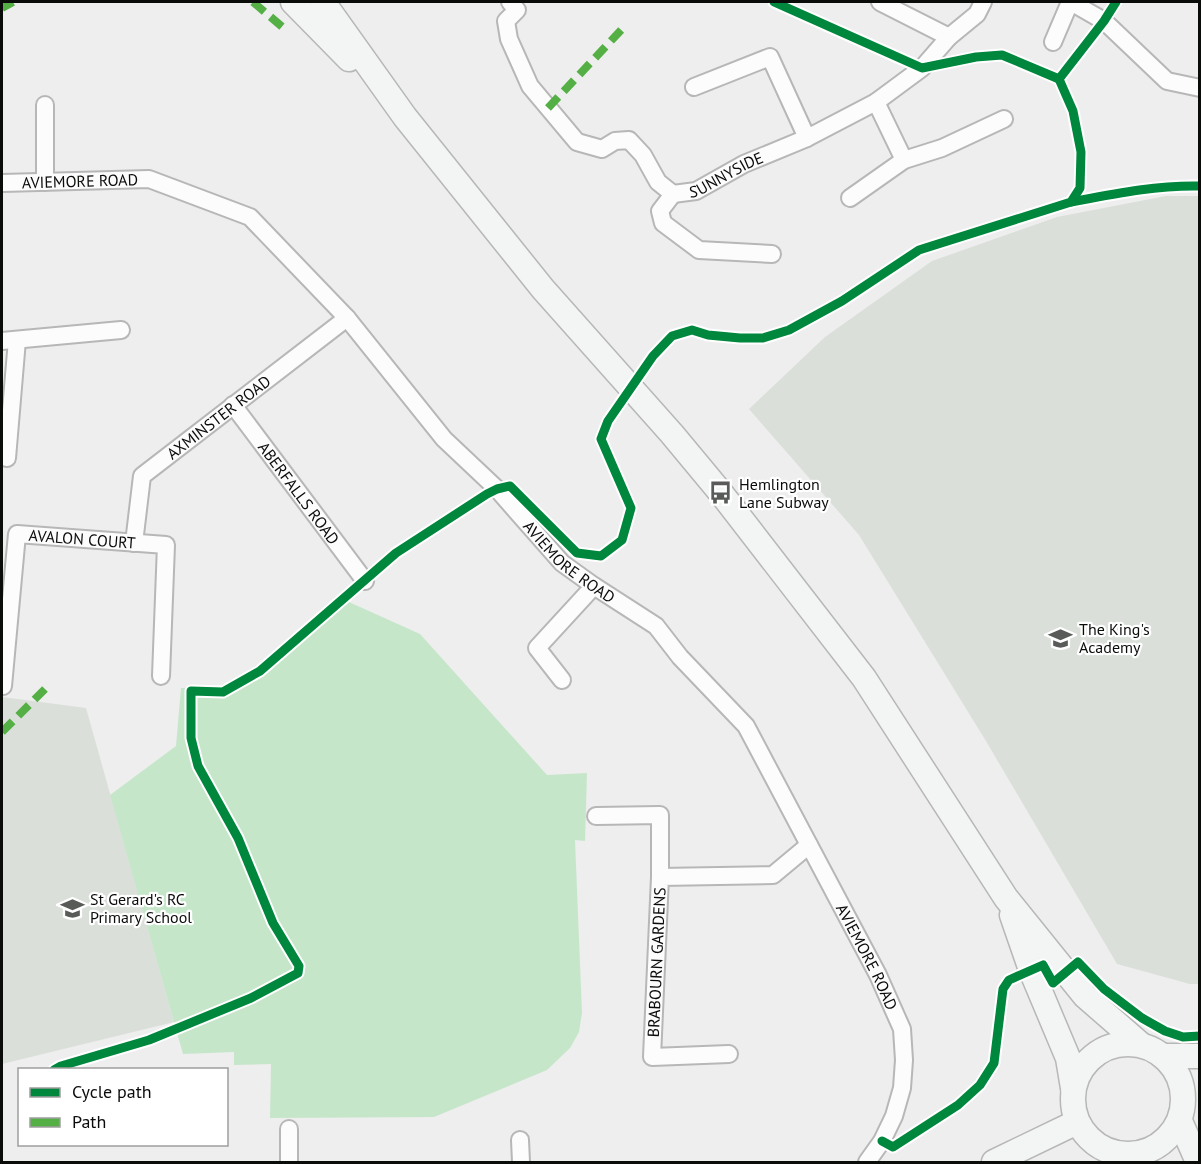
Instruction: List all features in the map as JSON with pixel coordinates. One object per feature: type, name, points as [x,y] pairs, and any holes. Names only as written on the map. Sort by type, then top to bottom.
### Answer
[{"type":"main road","points":[[293,2],[405,117]]},
{"type":"main road","points":[[323,2],[405,117],[543,289],[672,434],[721,493],[857,669],[1006,898],[1085,996],[1139,1044]]},
{"type":"main road","points":[[1006,898],[1030,970],[1068,1058],[1074,1088],[1073,1105],[1077,1122],[1085,1134],[1097,1145],[1129,1158],[1148,1151],[1167,1139],[1187,1115]]},
{"type":"main road","points":[[1074,1088],[1081,1068],[1096,1053],[1115,1044],[1139,1044],[1152,1047],[1165,1056],[1179,1073],[1198,1162]]},
{"type":"main road","points":[[1165,1056],[1200,1056]]},
{"type":"main road","points":[[994,1162],[1077,1122]]},
{"type":"street","name":"SUNNYSIDE","points":[[510,2],[517,10],[506,21],[510,39],[530,86],[577,142],[602,149],[615,141],[629,140],[643,155],[658,183],[673,194],[696,191],[744,164],[807,138],[876,102],[922,68],[949,37],[977,14],[983,2]]},
{"type":"street","points":[[880,2],[949,37]]},
{"type":"street","points":[[1053,42],[1070,2],[1104,21],[1167,81],[1200,88]]},
{"type":"street","points":[[694,87],[770,57],[807,138]]},
{"type":"street","points":[[876,102],[904,160]]},
{"type":"street","points":[[45,105],[45,182]]},
{"type":"street","points":[[850,198],[904,160],[942,148],[1005,119]]},
{"type":"street","name":"AVIEMORE ROAD","points":[[2,183],[149,179],[250,218],[347,318],[444,439],[497,489],[562,563],[656,626],[680,657],[746,726],[878,975],[902,1029],[904,1060],[902,1088],[894,1116],[882,1141],[867,1162]]},
{"type":"street","points":[[673,194],[660,211],[663,223],[699,250],[772,254]]},
{"type":"street","name":"AXMINSTER ROAD","points":[[134,543],[142,476],[347,318]]},
{"type":"street","points":[[7,458],[9,340],[121,330]]},
{"type":"street","name":"ABERFALLS ROAD","points":[[233,405],[364,581]]},
{"type":"street","name":"AVALON COURT","points":[[3,686],[17,534],[166,545],[161,676]]},
{"type":"street","points":[[561,680],[537,648],[594,586]]},
{"type":"street","points":[[596,816],[660,815],[660,877]]},
{"type":"street","name":"BRABOURN GARDENS","points":[[729,1054],[652,1057],[660,877],[773,874],[809,845]]},
{"type":"street","points":[[289,1129],[289,1162]]},
{"type":"street","points":[[520,1140],[521,1162]]},
{"type":"shaded area","name":"The King's Academy","points":[[1166,196],[1200,196],[1199,984],[1190,984],[1117,964],[986,741],[859,535],[749,409],[825,337],[932,261],[1057,217]]},
{"type":"shaded area","name":"St Gerard's RC Primary School","points":[[2,697],[86,708],[174,1022],[2,1064]]},
{"type":"green space","points":[[340,598],[420,634],[547,775],[587,773],[585,841],[575,840],[582,1013],[579,1032],[570,1048],[547,1070],[434,1117],[270,1118],[271,1064],[234,1065],[234,1052],[183,1054],[110,795],[176,746],[181,688],[221,687],[259,666]]},
{"type":"marked path","points":[[2,8],[13,2]]},
{"type":"marked path","points":[[253,2],[286,30]]},
{"type":"marked path","points":[[548,108],[623,28]]},
{"type":"marked path","points":[[2,732],[45,689]]},
{"type":"cycle path","points":[[774,2],[922,68],[976,57],[1002,55],[1059,79]]},
{"type":"cycle path","points":[[58,1068],[149,1040],[251,998],[298,973],[299,966],[273,923],[238,838],[198,766],[191,738],[191,691],[223,692],[260,671],[396,553],[497,489],[510,486],[577,553],[601,556],[622,540],[631,508],[601,439],[608,421],[653,356],[672,336],[692,330],[708,335],[763,338],[789,330],[842,301],[919,250],[1071,202],[1080,188],[1081,152],[1073,111],[1059,79],[1116,2]]},
{"type":"cycle path","points":[[1071,202],[1151,189],[1200,186]]},
{"type":"cycle path","points":[[882,1141],[893,1147],[958,1105],[980,1085],[994,1063],[1003,989],[1009,980],[1043,965],[1053,983],[1078,962],[1104,989],[1142,1018],[1165,1031],[1183,1037],[1200,1036]]},
{"type":"place","name":"Hemlington Lane Subway","points":[[721,493]]},
{"type":"place","name":"The King's Academy","points":[[1061,638]]},
{"type":"place","name":"St Gerard's RC Primary School","points":[[72,908]]}]
